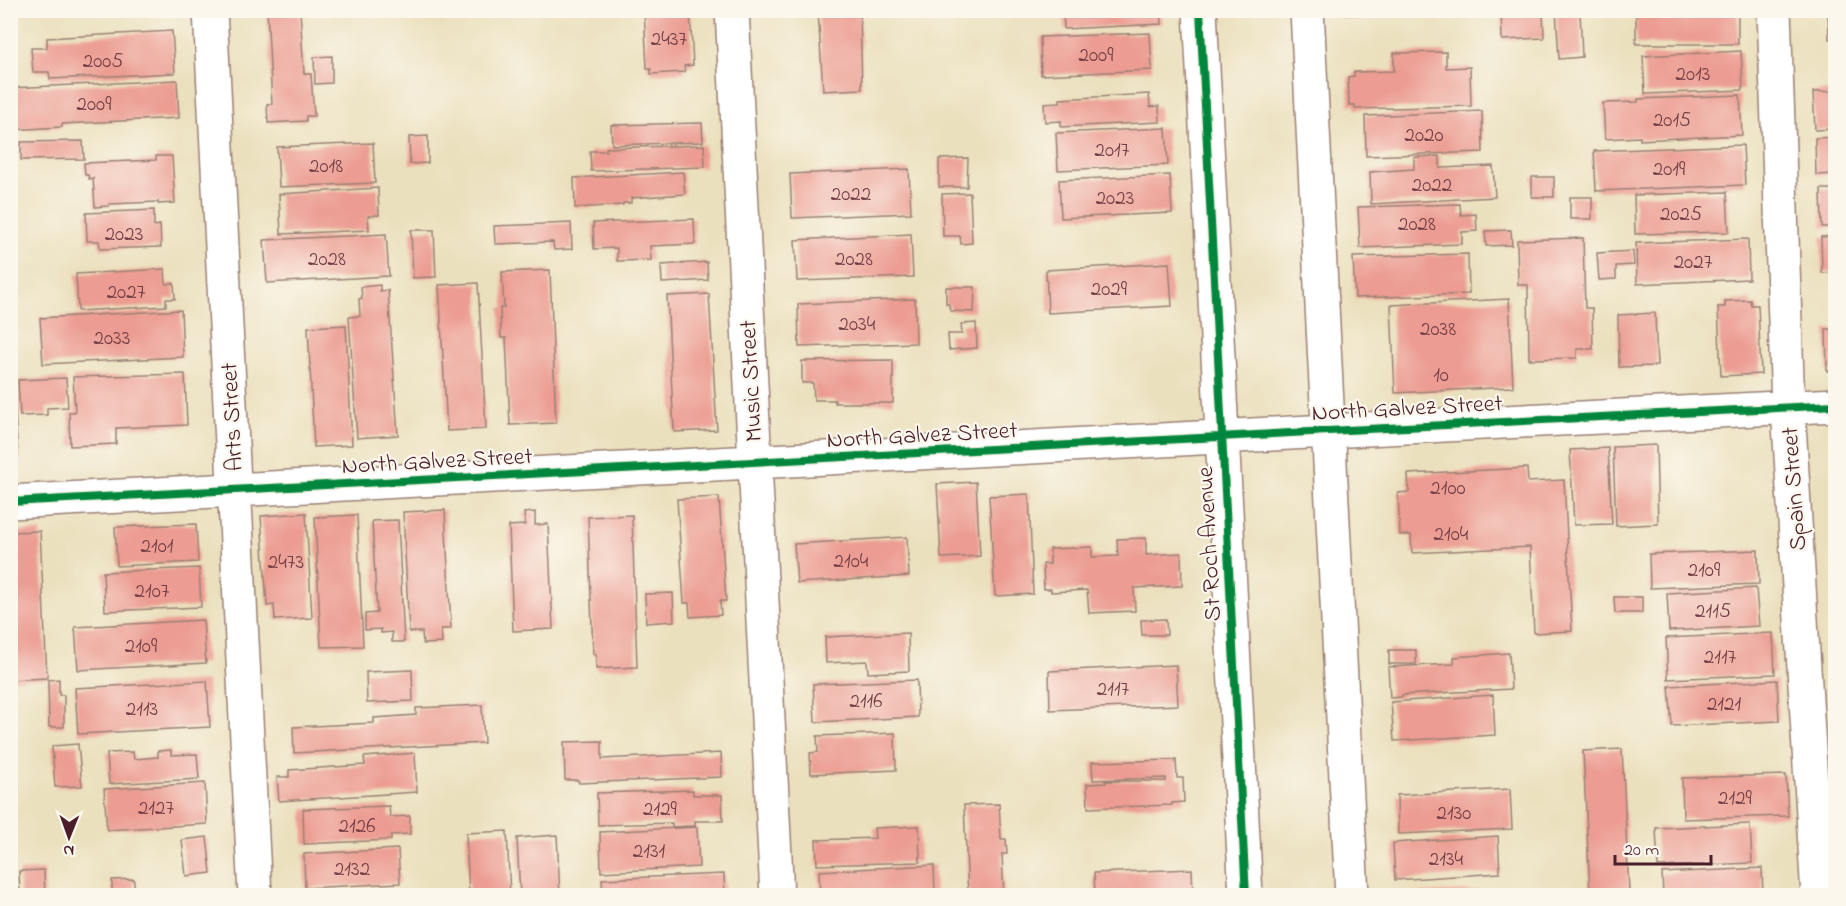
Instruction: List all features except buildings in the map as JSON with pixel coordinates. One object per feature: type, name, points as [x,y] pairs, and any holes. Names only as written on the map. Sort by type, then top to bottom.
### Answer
[{"type":"street","name":"Arts Street","points":[[210,10],[255,896]]},
{"type":"street","name":"Music Street","points":[[732,10],[777,896]]},
{"type":"street","name":"St Roch Avenue","points":[[1200,10],[1246,896]]},
{"type":"street","points":[[1306,10],[1352,896]]},
{"type":"street","name":"Spain Street","points":[[1774,10],[1788,407],[1818,896]]},
{"type":"street","name":"North Galvez Street","points":[[10,502],[1328,430],[1836,405]]},
{"type":"cycle path","points":[[1200,10],[1246,896]]},
{"type":"cycle path","points":[[10,502],[1836,405]]}]
